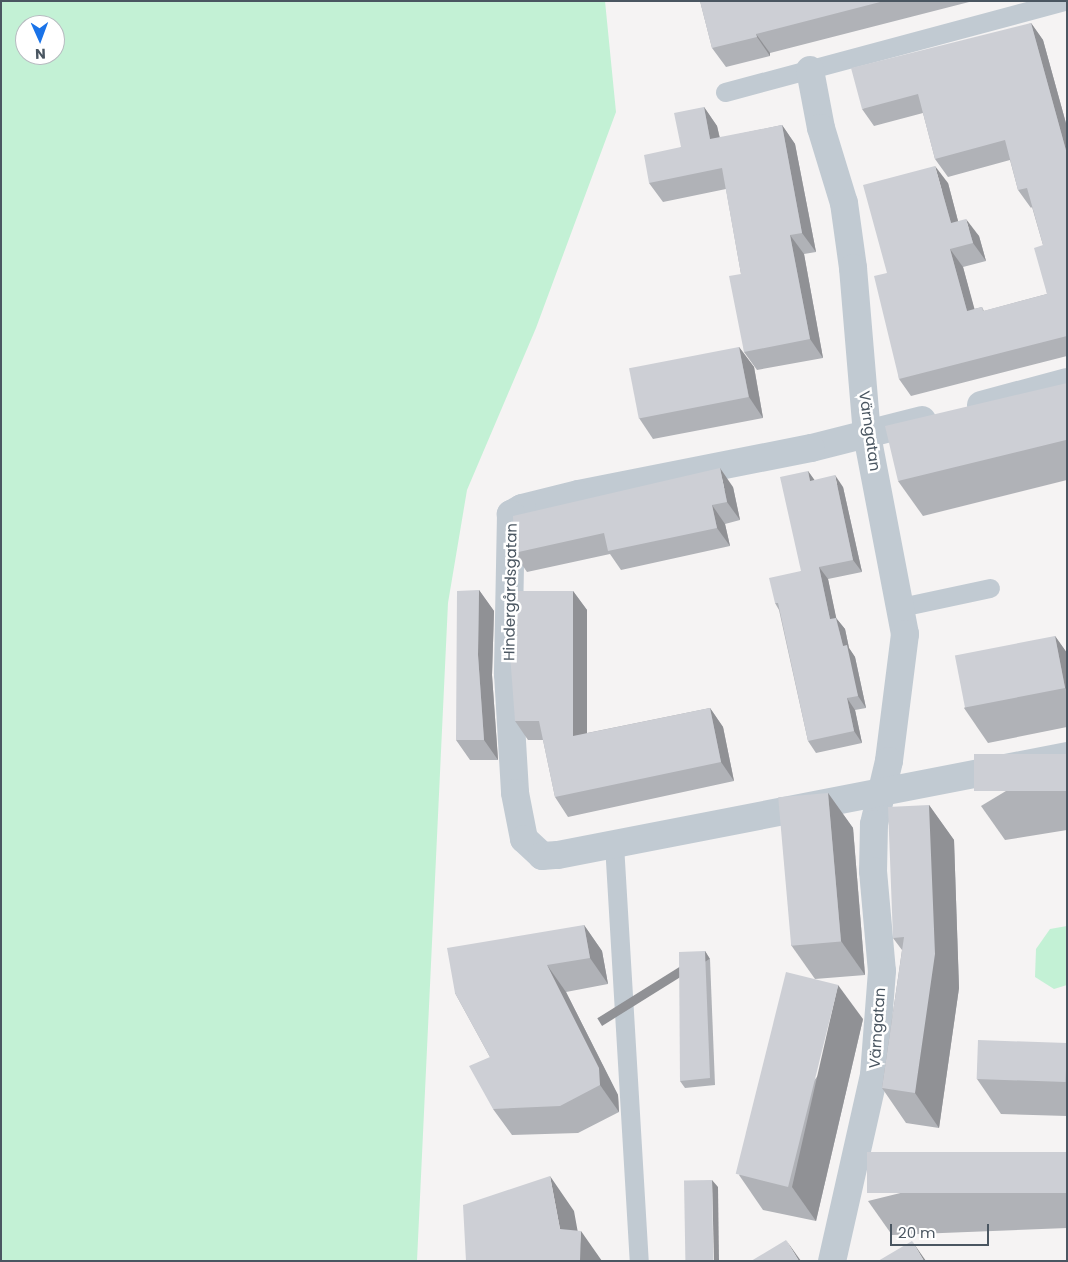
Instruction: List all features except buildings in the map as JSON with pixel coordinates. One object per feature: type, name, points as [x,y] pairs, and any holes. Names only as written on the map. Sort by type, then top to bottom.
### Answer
[{"type":"street","name":"Värngatan","points":[[810,70],[821,128],[844,203],[868,435],[906,634],[897,710],[874,834],[873,871],[882,971],[875,1065],[832,1261]]},
{"type":"street","name":"Hindergårdsgatan","points":[[882,793],[542,856],[524,839],[519,824],[508,674],[511,514],[522,508],[578,494],[868,435],[1067,382]]},
{"type":"street","points":[[882,793],[1067,756]]},
{"type":"street","points":[[853,1163],[881,1164]]},
{"type":"lane","points":[[725,92],[1064,1]]},
{"type":"lane","points":[[901,607],[990,588]]},
{"type":"lane","points":[[614,844],[639,1261]]},
{"type":"green space","points":[[1,1],[605,1],[616,112],[536,328],[467,490],[448,603],[417,1261],[1,1261]]},
{"type":"green space","points":[[1067,926],[1067,985],[1054,989],[1035,977],[1036,949],[1050,929]]}]
